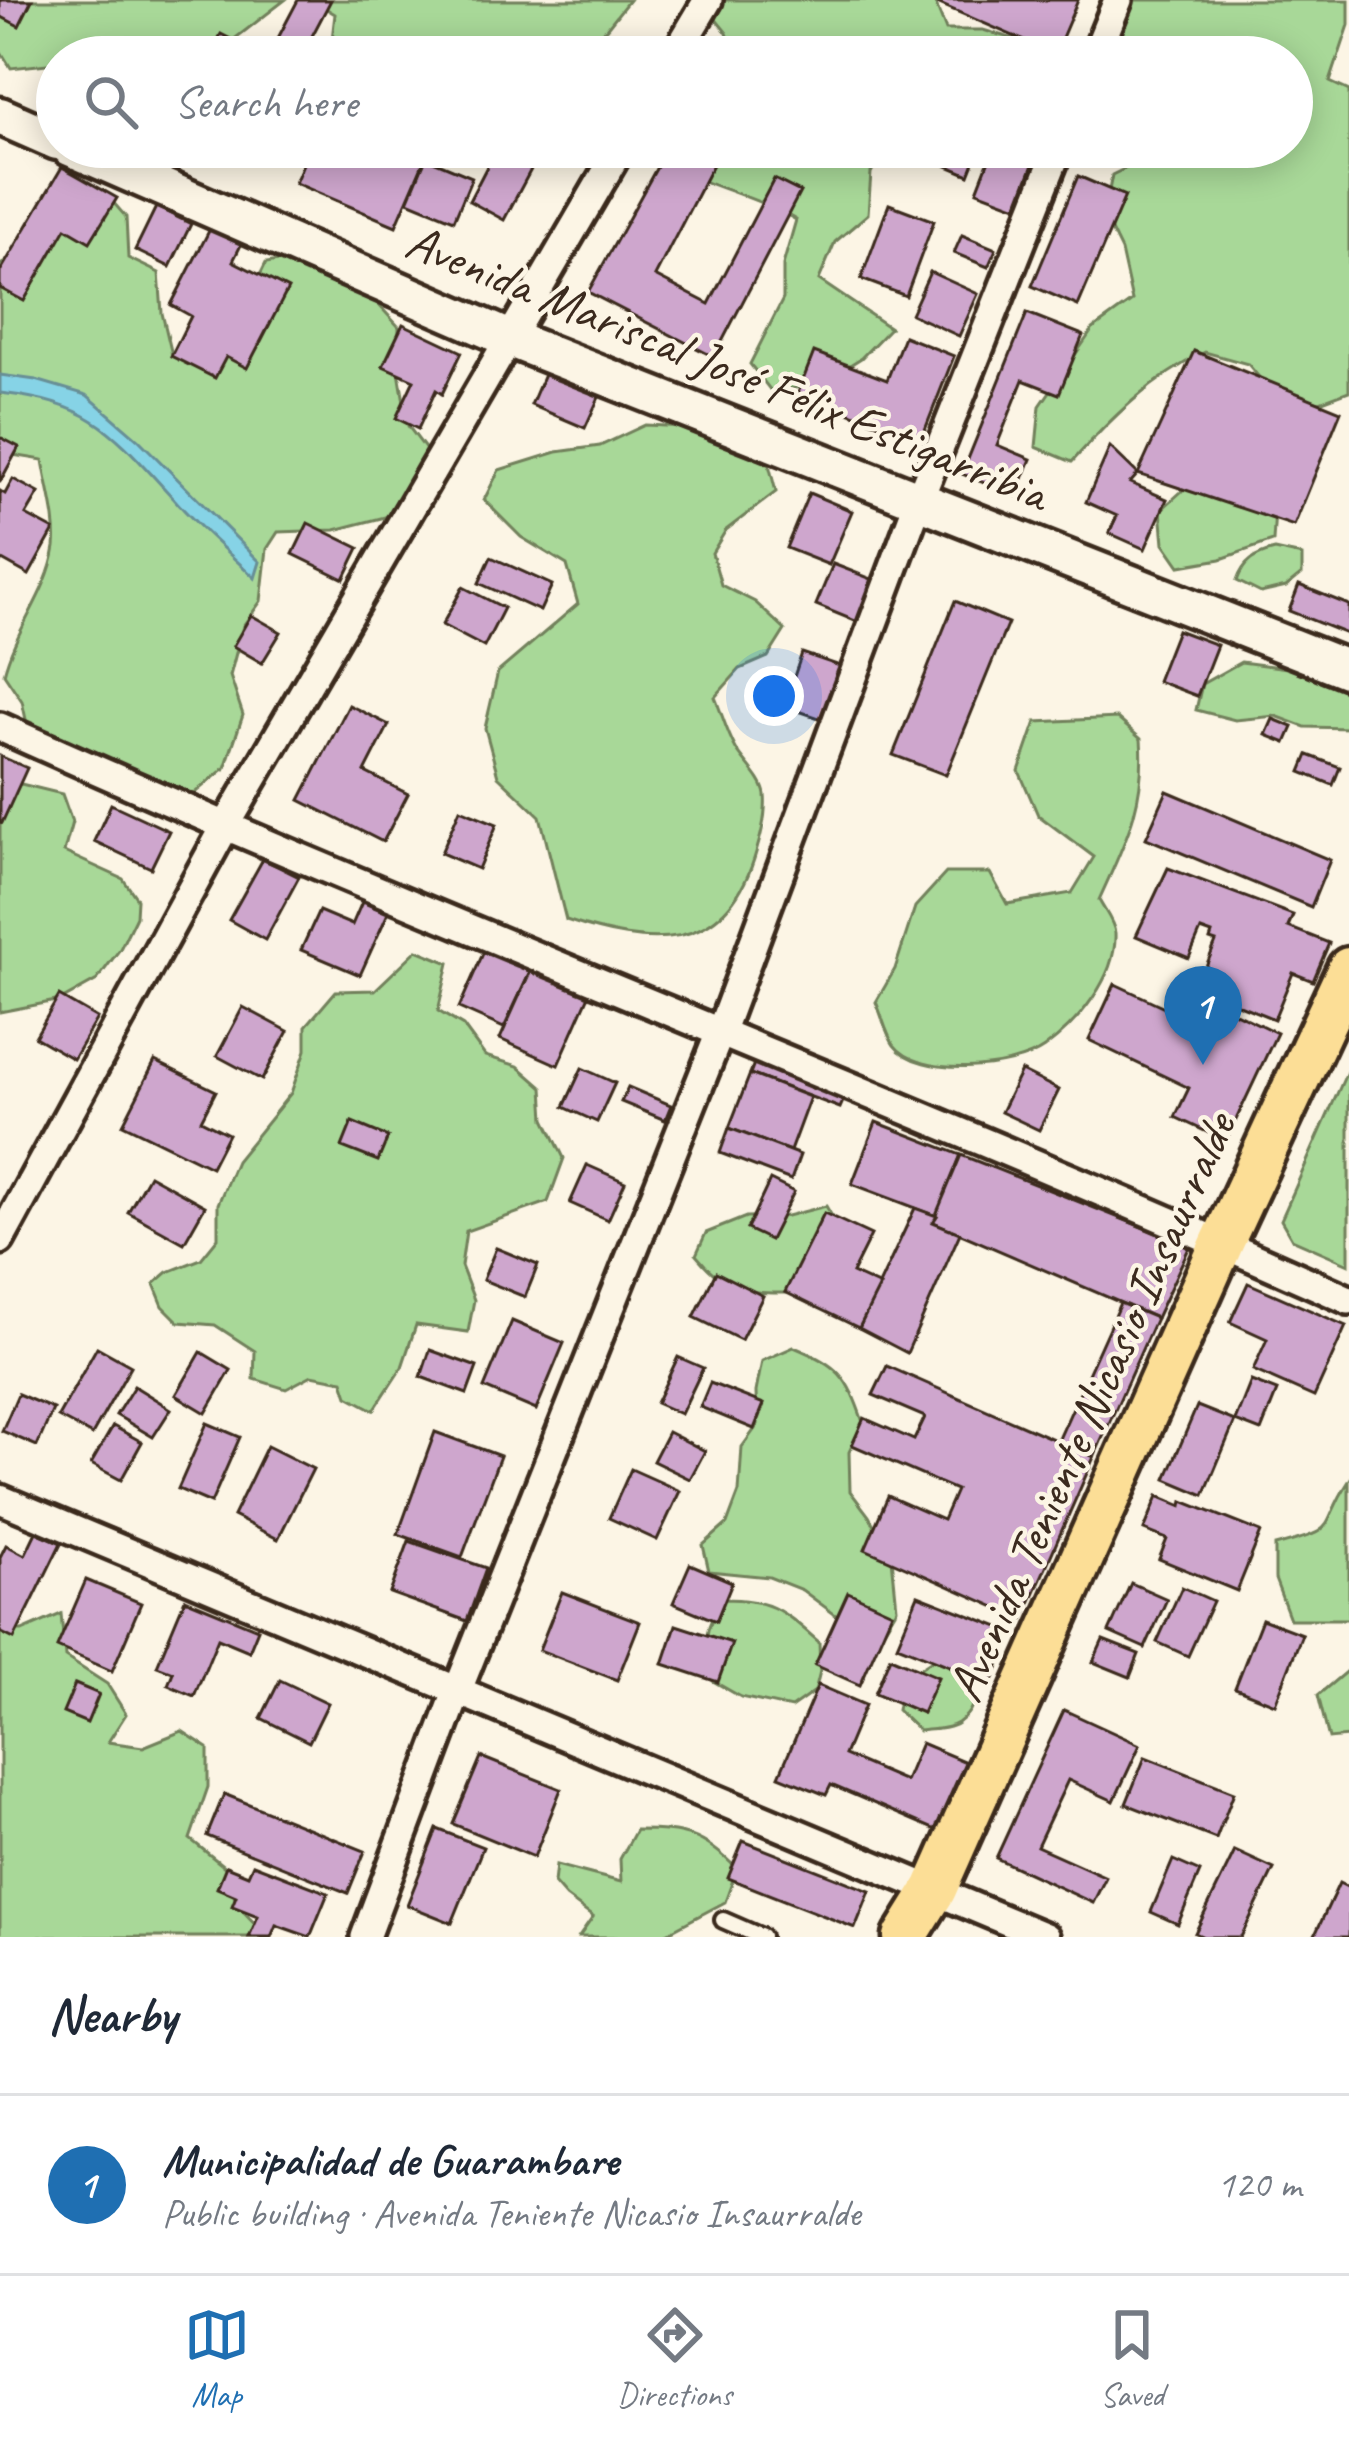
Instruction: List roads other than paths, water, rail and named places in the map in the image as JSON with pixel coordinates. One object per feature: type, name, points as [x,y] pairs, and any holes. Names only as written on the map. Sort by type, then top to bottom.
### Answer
[{"type":"main road","points":[[0,116],[36,132]]},
{"type":"main road","name":"Avenida Mariscal José Félix Estigarribia","points":[[118,168],[508,338],[1349,670]]},
{"type":"main road","name":"Avenida Teniente Nicasio Insaurralde","points":[[919,1921],[1349,969]]},
{"type":"street","points":[[687,36],[708,0]]},
{"type":"street","points":[[1103,36],[1118,0]]},
{"type":"street","points":[[0,1240],[225,827],[609,168]]},
{"type":"street","points":[[365,1937],[457,1692],[721,1030],[919,500],[1051,168]]},
{"type":"street","points":[[0,727],[225,827],[721,1030],[1349,1300]]},
{"type":"street","points":[[0,1499],[457,1692],[919,1921],[1045,1937]]},
{"type":"lane","points":[[722,1920],[763,1937]]},
{"type":"water","points":[[0,375],[87,395],[138,439],[260,562],[255,578],[100,425],[59,405],[0,393]]},
{"type":"place","name":"Municipalidad de Guarambare","points":[[1203,1065]]}]
